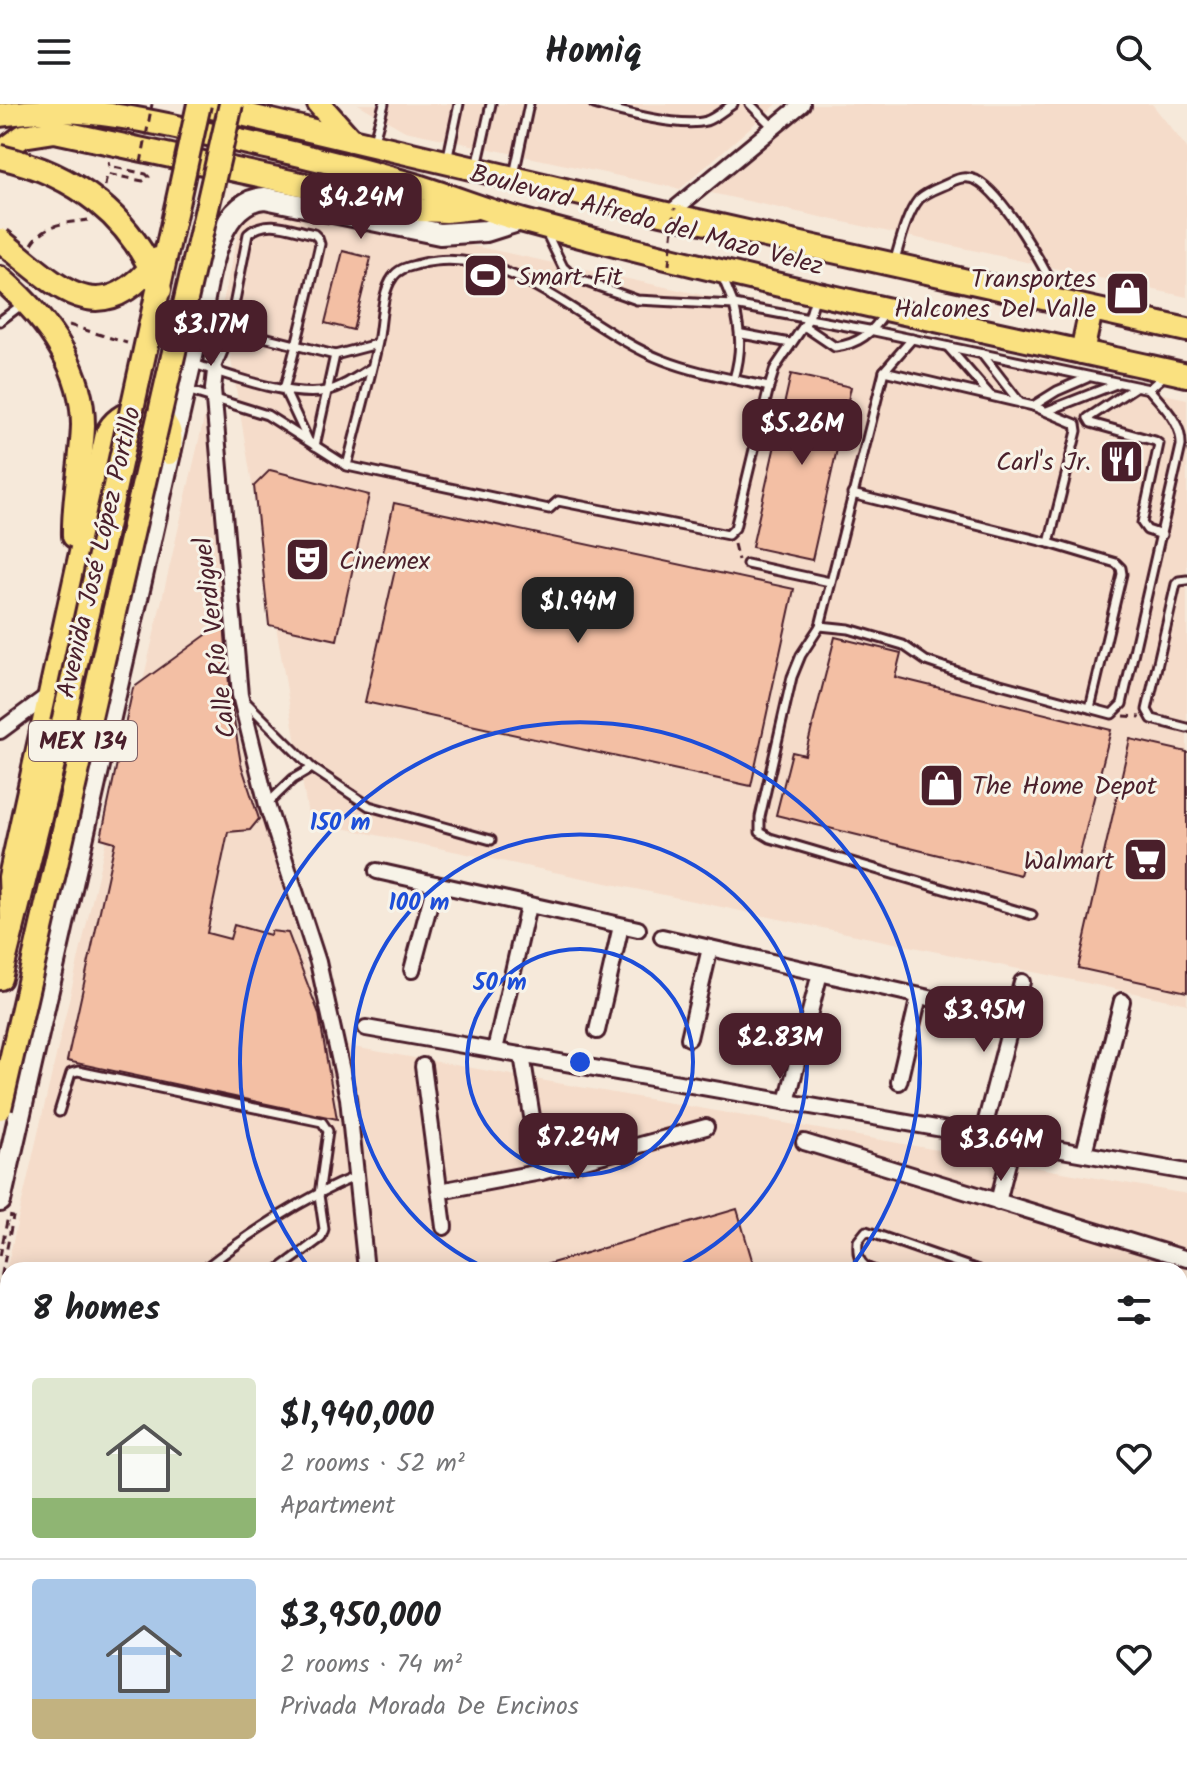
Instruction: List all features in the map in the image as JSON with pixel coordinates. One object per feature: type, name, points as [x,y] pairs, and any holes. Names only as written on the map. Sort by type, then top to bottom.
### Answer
[{"type":"main road","name":"Boulevard Alfredo del Mazo Velez","points":[[199,104],[446,163],[672,211],[894,265],[1187,330]]},
{"type":"main road","name":"Avenida José López Portillo","points":[[2,964],[63,723],[199,104]]},
{"type":"main road","name":"Avenida José López Portillo","points":[[0,1108],[176,382],[231,104]]},
{"type":"main road","points":[[266,104],[296,125]]},
{"type":"main road","points":[[319,104],[362,143]]},
{"type":"main road","name":"Boulevard Alfredo del Mazo Velez","points":[[0,115],[59,108],[116,114],[293,153],[412,185],[521,220],[719,271],[1178,373]]},
{"type":"main road","points":[[0,155],[23,136],[55,131],[421,210],[482,207]]},
{"type":"main road","points":[[0,155],[76,184],[111,212],[128,232],[143,252],[162,295],[176,382]]},
{"type":"main road","points":[[0,240],[67,291],[98,301],[116,296],[140,281],[168,245]]},
{"type":"main road","points":[[0,278],[50,330],[60,346],[82,403],[83,426],[74,527],[76,569]]},
{"type":"main road","points":[[1082,352],[1091,310]]},
{"type":"main road","points":[[12,930],[10,877],[76,569],[112,423],[121,415],[134,412],[159,418],[168,426],[171,437],[169,453]]},
{"type":"street","points":[[672,211],[802,104]]},
{"type":"street","points":[[0,1201],[169,453],[176,382],[190,363],[211,273],[227,222],[240,207],[257,199],[274,199],[440,234],[486,231],[521,220]]},
{"type":"street","name":"Calle Río Verdiguel","points":[[215,371],[240,695],[267,805],[318,962],[348,1098],[365,1262]]},
{"type":"street","points":[[0,731],[50,694]]},
{"type":"street","points":[[377,871],[638,929]]},
{"type":"street","points":[[412,970],[435,884]]},
{"type":"street","points":[[495,1050],[528,906]]},
{"type":"street","points":[[597,1031],[621,926]]},
{"type":"street","points":[[662,937],[938,1000]]},
{"type":"street","points":[[689,1038],[710,948]]},
{"type":"street","points":[[787,1102],[820,973]]},
{"type":"street","points":[[982,1136],[1022,982]]},
{"type":"street","points":[[899,1082],[919,996]]},
{"type":"street","points":[[1084,1153],[1122,1001]]},
{"type":"street","points":[[366,1028],[1013,1142],[1186,1167]]},
{"type":"street","points":[[522,1055],[541,1172]]},
{"type":"street","points":[[423,1066],[444,1227]]},
{"type":"street","points":[[440,1191],[541,1172],[706,1127]]},
{"type":"street","points":[[804,1142],[1187,1259]]},
{"type":"street","points":[[998,1202],[1013,1142]]},
{"type":"lane","points":[[362,143],[384,104]]},
{"type":"lane","points":[[446,163],[459,104]]},
{"type":"lane","points":[[476,169],[491,104]]},
{"type":"lane","points":[[513,177],[529,104]]},
{"type":"lane","points":[[594,104],[624,113],[696,123],[709,120],[733,104]]},
{"type":"lane","points":[[750,104],[774,128]]},
{"type":"lane","points":[[894,265],[918,201],[960,178],[972,178],[983,185],[1021,229],[1047,272],[1060,303]]},
{"type":"lane","points":[[312,444],[284,389],[297,344],[303,321],[320,244],[314,234],[266,224],[248,234],[231,321],[236,330],[297,344],[335,355],[377,344]]},
{"type":"lane","points":[[543,226],[563,267],[575,278],[637,300],[734,305],[809,318],[1149,389],[1178,373]]},
{"type":"lane","points":[[347,466],[389,285],[394,275],[402,269],[431,262],[464,262],[501,271],[532,285],[597,326],[664,361],[769,387]]},
{"type":"lane","points":[[719,271],[734,305],[742,334],[734,379]]},
{"type":"lane","points":[[176,382],[267,415],[347,466],[549,509],[558,501],[728,535],[732,533],[775,368],[809,318],[817,293]]},
{"type":"lane","points":[[0,321],[26,302]]},
{"type":"lane","points":[[804,326],[835,347],[847,345],[874,331],[888,309]]},
{"type":"lane","points":[[215,371],[233,327]]},
{"type":"lane","points":[[742,334],[790,343]]},
{"type":"lane","points":[[912,339],[884,371],[820,626],[801,655],[792,677],[760,817],[760,832],[770,838],[1032,915]]},
{"type":"lane","points":[[946,346],[992,397]]},
{"type":"lane","points":[[982,354],[1021,404]]},
{"type":"lane","points":[[312,444],[335,355]]},
{"type":"lane","points":[[190,363],[240,379],[303,393],[328,391],[350,382],[371,368]]},
{"type":"lane","points":[[884,371],[1033,406],[1076,424],[1077,431],[1049,543]]},
{"type":"lane","points":[[1033,406],[1089,377]]},
{"type":"lane","points":[[1047,411],[1119,383]]},
{"type":"lane","points":[[1135,387],[1088,418],[1091,423],[1159,444],[1142,523],[1147,530],[1162,535]]},
{"type":"lane","points":[[820,626],[849,629],[903,645],[926,661],[953,671],[1112,714],[1122,704],[1182,434],[1177,423],[1149,389]]},
{"type":"lane","points":[[852,494],[1049,543],[1116,563],[1122,574],[1090,708]]},
{"type":"lane","points":[[747,564],[830,582]]},
{"type":"lane","points":[[1187,580],[1176,584],[1147,710],[1152,719],[1187,728]]},
{"type":"lane","points":[[240,695],[312,768],[379,810],[491,840]]},
{"type":"lane","points":[[267,805],[293,779],[312,768]]},
{"type":"lane","points":[[59,1112],[67,1078],[78,1071],[322,1122],[328,1131],[319,1195],[324,1229],[321,1238],[289,1262]]},
{"type":"lane","points":[[214,1262],[259,1231],[357,1176]]},
{"type":"lane","points":[[860,1262],[858,1241],[866,1231],[955,1262]]},
{"type":"path","points":[[141,163],[152,104]]},
{"type":"path","points":[[669,265],[672,211]]},
{"type":"path","points":[[69,325],[130,344]]},
{"type":"path","points":[[732,533],[737,560],[747,564]]},
{"type":"path","points":[[1112,714],[1152,719]]},
{"type":"path","points":[[0,1256],[8,1216],[13,1217],[4,1262]]},
{"type":"shaded area","points":[[358,104],[777,104],[680,189],[405,131]]},
{"type":"shaded area","points":[[791,104],[1152,104],[1187,148],[1187,297],[688,188]]},
{"type":"shaded area","points":[[246,197],[1187,399],[1187,1004],[309,821],[222,306]]},
{"type":"shaded area","points":[[205,414],[236,729],[330,1043],[1187,1194],[1187,1262],[8,1262]]},
{"type":"building","points":[[343,251],[371,258],[353,330],[325,323]]},
{"type":"building","points":[[791,374],[851,387],[812,560],[752,547]]},
{"type":"building","name":"Cinemex","points":[[270,470],[369,495],[337,640],[269,625],[254,486]]},
{"type":"building","points":[[394,503],[794,589],[751,786],[365,702],[397,561],[382,557]]},
{"type":"building","points":[[224,622],[230,696],[241,764],[259,819],[250,830],[228,832],[207,933],[230,939],[234,925],[270,935],[271,931],[288,933],[319,1014],[337,1119],[67,1061],[115,842],[101,838],[133,688]]},
{"type":"building","name":"The Home Depot","points":[[835,637],[901,653],[895,677],[1111,730],[1076,869],[1025,857],[1020,875],[776,815],[792,752],[805,755]]},
{"type":"building","name":"Walmart","points":[[1130,739],[1187,752],[1187,992],[1078,968]]},
{"type":"building","points":[[737,1209],[753,1262],[555,1262]]},
{"type":"place","name":"Smart Fit","points":[[486,276]]},
{"type":"place","name":"Transportes Halcones Del Valle","points":[[1127,293]]},
{"type":"place","name":"Carl's Jr.","points":[[1122,461]]},
{"type":"place","name":"Cinemex","points":[[308,560]]},
{"type":"place","name":"The Home Depot","points":[[941,785]]},
{"type":"place","name":"Walmart","points":[[1145,860]]}]
